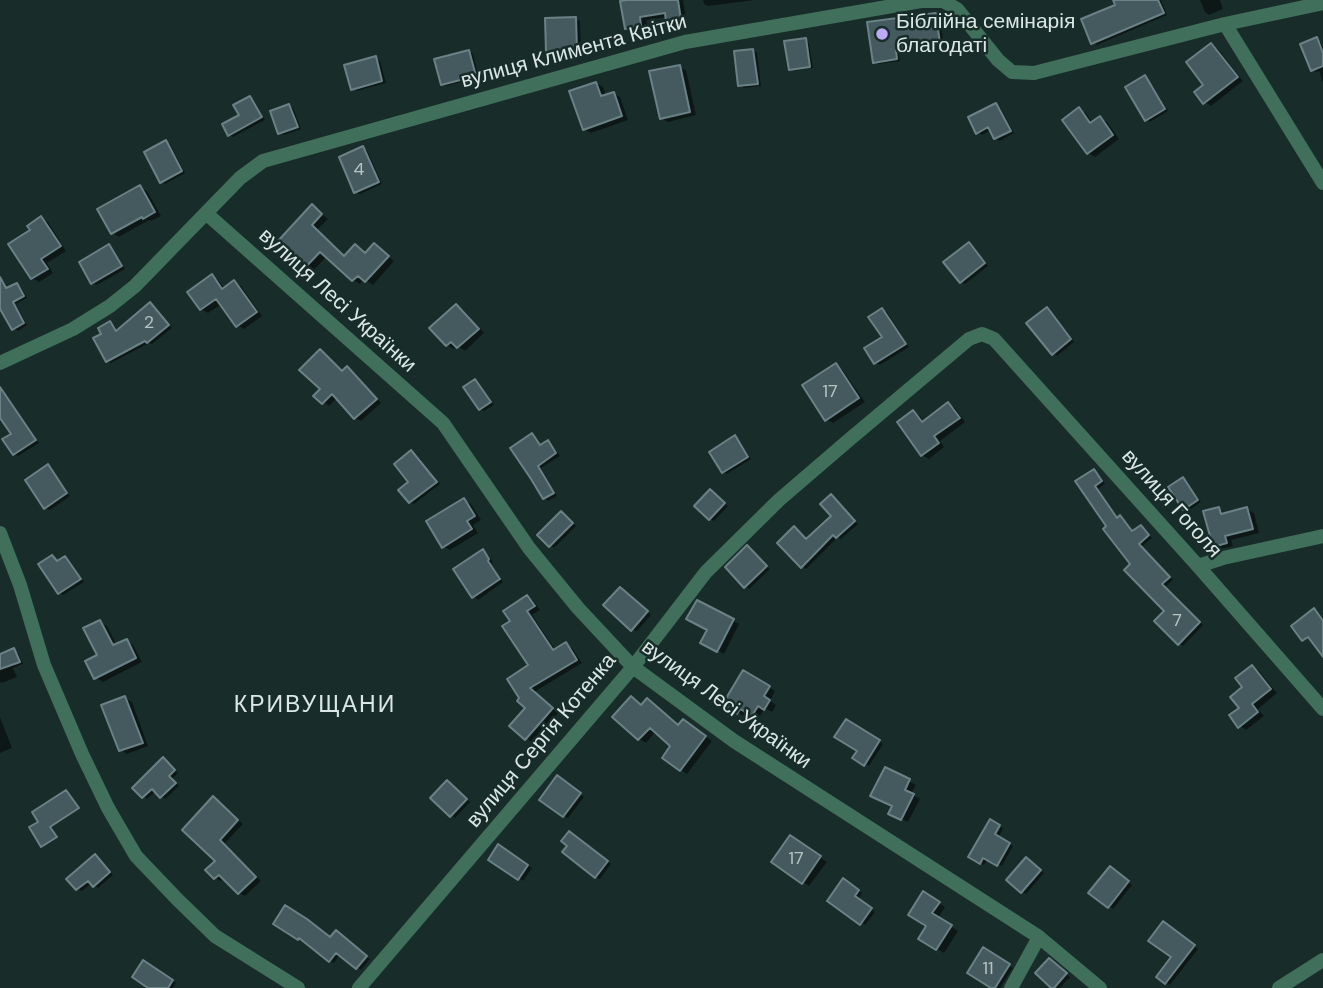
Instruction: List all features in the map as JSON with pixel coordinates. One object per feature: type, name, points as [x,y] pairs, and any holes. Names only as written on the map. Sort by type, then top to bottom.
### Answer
[{"type":"street","name":"вулиця Климента Квітки","points":[[0,363],[73,329],[110,306],[135,286],[240,178],[263,161],[685,42],[921,1],[943,1],[957,9],[998,60],[1012,72],[1034,73],[1225,24],[1323,3]]},
{"type":"street","points":[[1225,24],[1323,184]]},
{"type":"street","name":"вулиця Лесі Українки","points":[[206,214],[443,423],[529,548],[578,608],[633,667],[745,748],[1039,937],[1100,988]]},
{"type":"street","name":"вулиця Сергія Котенка","points":[[359,988],[633,667],[706,572],[779,500],[969,340],[982,334]]},
{"type":"street","name":"вулиця Гоголя","points":[[982,334],[994,339],[1323,709]]},
{"type":"street","points":[[0,533],[20,585],[44,665],[108,808],[136,856],[215,936],[298,988]]},
{"type":"street","points":[[1198,566],[1323,536]]},
{"type":"street","points":[[1011,988],[1039,937]]},
{"type":"street","points":[[1279,988],[1323,960]]},
{"type":"building","points":[[678,0],[681,20],[666,22],[665,13],[640,17],[641,26],[625,29],[620,1]]},
{"type":"building","points":[[1113,0],[1158,0],[1164,13],[1091,44],[1081,19],[1115,5]]},
{"type":"building","points":[[936,13],[940,44],[896,50],[897,59],[873,63],[867,22]]},
{"type":"building","points":[[576,17],[577,51],[546,52],[545,18]]},
{"type":"building","points":[[1317,37],[1323,53],[1323,66],[1311,71],[1300,44]]},
{"type":"building","points":[[806,38],[810,67],[789,70],[784,41]]},
{"type":"building","points":[[1211,43],[1238,77],[1203,104],[1194,92],[1203,85],[1186,62]]},
{"type":"building","points":[[753,49],[758,84],[738,86],[734,51]]},
{"type":"building","points":[[469,50],[476,76],[441,85],[434,59]]},
{"type":"building","points":[[376,56],[382,81],[351,90],[344,65]]},
{"type":"building","points":[[680,65],[690,112],[660,119],[649,71]]},
{"type":"building","points":[[1145,75],[1165,109],[1145,121],[1125,87]]},
{"type":"building","points":[[596,82],[601,96],[614,92],[622,116],[583,130],[569,91]]},
{"type":"building","points":[[250,96],[262,117],[228,136],[222,124],[239,115],[233,105]]},
{"type":"building","points":[[996,103],[1011,131],[994,139],[988,127],[976,134],[968,117]]},
{"type":"building","points":[[289,104],[298,127],[278,134],[270,111]]},
{"type":"building","points":[[1079,107],[1090,123],[1100,116],[1113,135],[1087,154],[1062,120]]},
{"type":"building","points":[[166,140],[182,171],[160,183],[144,152]]},
{"type":"building","points":[[363,146],[379,182],[354,193],[339,157]]},
{"type":"building","points":[[140,185],[155,212],[111,234],[97,209]]},
{"type":"building","points":[[312,204],[322,214],[312,225],[344,256],[355,244],[365,253],[374,243],[389,256],[365,282],[358,276],[352,281],[320,252],[300,273],[288,262],[293,256],[277,242]]},
{"type":"building","points":[[41,216],[61,246],[41,259],[48,269],[31,279],[8,244],[30,230],[27,226]]},
{"type":"building","points":[[969,242],[985,263],[960,283],[943,262]]},
{"type":"building","points":[[109,244],[122,266],[91,284],[79,262]]},
{"type":"building","points":[[212,274],[222,289],[234,280],[257,312],[236,327],[216,299],[200,310],[187,292]]},
{"type":"building","points":[[0,277],[6,288],[17,283],[24,296],[13,302],[24,323],[12,330],[0,309]]},
{"type":"building","points":[[150,302],[169,325],[147,343],[145,341],[106,362],[93,338],[101,334],[98,328],[110,321],[116,331]]},
{"type":"building","points":[[456,304],[479,329],[457,348],[451,342],[446,346],[429,328]]},
{"type":"building","points":[[1047,307],[1071,339],[1052,355],[1026,323]]},
{"type":"building","points":[[882,308],[906,344],[874,364],[864,348],[882,337],[868,317]]},
{"type":"building","points":[[320,349],[342,371],[347,366],[377,399],[354,419],[332,394],[322,404],[313,396],[320,389],[299,370]]},
{"type":"building","points":[[836,363],[859,398],[825,421],[802,385]]},
{"type":"building","points":[[475,379],[491,402],[479,410],[463,387]]},
{"type":"building","points":[[0,387],[36,440],[13,455],[2,439],[11,434],[0,418]]},
{"type":"building","points":[[948,402],[960,418],[934,436],[939,443],[921,456],[897,422],[913,410],[922,422]]},
{"type":"building","points":[[532,433],[540,445],[548,440],[556,453],[538,466],[554,493],[543,499],[510,448]]},
{"type":"building","points":[[735,435],[748,457],[722,473],[709,452]]},
{"type":"building","points":[[411,450],[437,482],[409,503],[398,490],[408,482],[394,464]]},
{"type":"building","points":[[48,464],[67,493],[44,509],[25,480]]},
{"type":"building","points":[[1094,469],[1102,481],[1095,486],[1117,518],[1120,515],[1132,531],[1141,525],[1149,535],[1139,544],[1170,577],[1162,584],[1200,622],[1178,645],[1154,621],[1164,611],[1124,570],[1130,564],[1103,529],[1106,526],[1075,481]]},
{"type":"building","points":[[1183,477],[1198,500],[1183,510],[1168,487]]},
{"type":"building","points":[[710,489],[725,503],[709,520],[694,506]]},
{"type":"building","points":[[831,494],[855,521],[836,538],[833,535],[801,568],[777,543],[794,526],[806,539],[831,516],[820,504]]},
{"type":"building","points":[[464,498],[475,516],[467,521],[472,529],[442,548],[426,521]]},
{"type":"building","points":[[1219,507],[1221,514],[1247,507],[1253,529],[1225,536],[1227,543],[1213,547],[1203,511]]},
{"type":"building","points":[[561,511],[573,523],[549,547],[537,535]]},
{"type":"building","points":[[747,545],[767,566],[744,588],[725,567]]},
{"type":"building","points":[[483,549],[500,579],[472,598],[453,569]]},
{"type":"building","points":[[52,555],[57,561],[65,556],[81,579],[58,594],[38,564]]},
{"type":"building","points":[[620,587],[648,611],[631,631],[603,605]]},
{"type":"building","points":[[527,595],[535,606],[527,611],[553,650],[566,642],[577,660],[530,688],[553,708],[525,740],[509,726],[525,708],[517,701],[519,698],[507,679],[528,665],[502,626],[510,621],[503,611]]},
{"type":"building","points":[[697,600],[734,619],[717,652],[700,643],[707,630],[686,619]]},
{"type":"building","points":[[1314,608],[1323,621],[1323,657],[1308,637],[1302,641],[1291,626]]},
{"type":"building","points":[[100,620],[113,645],[127,639],[136,658],[94,679],[85,661],[97,655],[83,628]]},
{"type":"building","points":[[14,648],[20,662],[0,669],[0,654]]},
{"type":"building","points":[[1252,665],[1271,689],[1252,704],[1258,712],[1238,728],[1229,715],[1239,708],[1230,697],[1242,687],[1235,678]]},
{"type":"building","points":[[743,670],[770,686],[764,696],[770,700],[764,710],[758,706],[752,716],[740,709],[737,714],[722,705]]},
{"type":"building","points":[[125,696],[143,743],[119,751],[101,705]]},
{"type":"building","points":[[631,696],[641,705],[647,698],[678,725],[683,719],[706,736],[680,771],[662,758],[670,746],[650,728],[638,740],[612,717]]},
{"type":"building","points":[[846,719],[880,740],[864,766],[852,758],[857,751],[834,737]]},
{"type":"building","points":[[163,757],[175,770],[169,776],[176,783],[160,798],[152,789],[142,798],[132,788]]},
{"type":"building","points":[[885,767],[910,779],[905,790],[914,794],[901,820],[888,814],[892,806],[870,796]]},
{"type":"building","points":[[557,775],[581,793],[563,817],[539,800]]},
{"type":"building","points":[[447,780],[467,799],[450,817],[430,798]]},
{"type":"building","points":[[66,790],[79,808],[50,827],[57,837],[41,847],[29,827],[38,822],[32,812]]},
{"type":"building","points":[[213,796],[238,820],[220,840],[256,877],[238,894],[219,875],[214,879],[205,870],[215,861],[182,830]]},
{"type":"building","points":[[990,819],[1000,825],[995,834],[1010,843],[997,866],[983,858],[980,864],[968,857]]},
{"type":"building","points":[[569,831],[608,861],[595,878],[562,852],[567,846],[561,841]]},
{"type":"building","points":[[790,835],[821,856],[802,884],[771,862]]},
{"type":"building","points":[[498,844],[528,865],[518,880],[488,860]]},
{"type":"building","points":[[95,854],[110,872],[93,887],[88,881],[76,890],[66,879]]},
{"type":"building","points":[[1026,857],[1041,870],[1021,893],[1006,880]]},
{"type":"building","points":[[1110,866],[1129,881],[1108,908],[1088,893]]},
{"type":"building","points":[[843,878],[859,890],[855,896],[872,908],[860,925],[827,901]]},
{"type":"building","points":[[923,891],[940,902],[932,913],[952,925],[936,950],[918,939],[926,926],[908,915]]},
{"type":"building","points":[[285,905],[330,937],[336,930],[367,956],[356,969],[336,953],[329,962],[299,938],[298,940],[273,924]]},
{"type":"building","points":[[1163,921],[1195,945],[1165,984],[1156,977],[1171,957],[1148,941]]},
{"type":"building","points":[[983,947],[1010,964],[995,988],[967,973]]},
{"type":"building","points":[[1049,958],[1067,973],[1054,988],[1035,973]]},
{"type":"building","points":[[143,960],[173,980],[168,988],[148,988],[132,977]]},
{"type":"place","name":"Біблійна семінарія благодаті","points":[[882,34]]},
{"type":"district","name":"КРИВУЩАНИ","points":[[315,706]]}]
